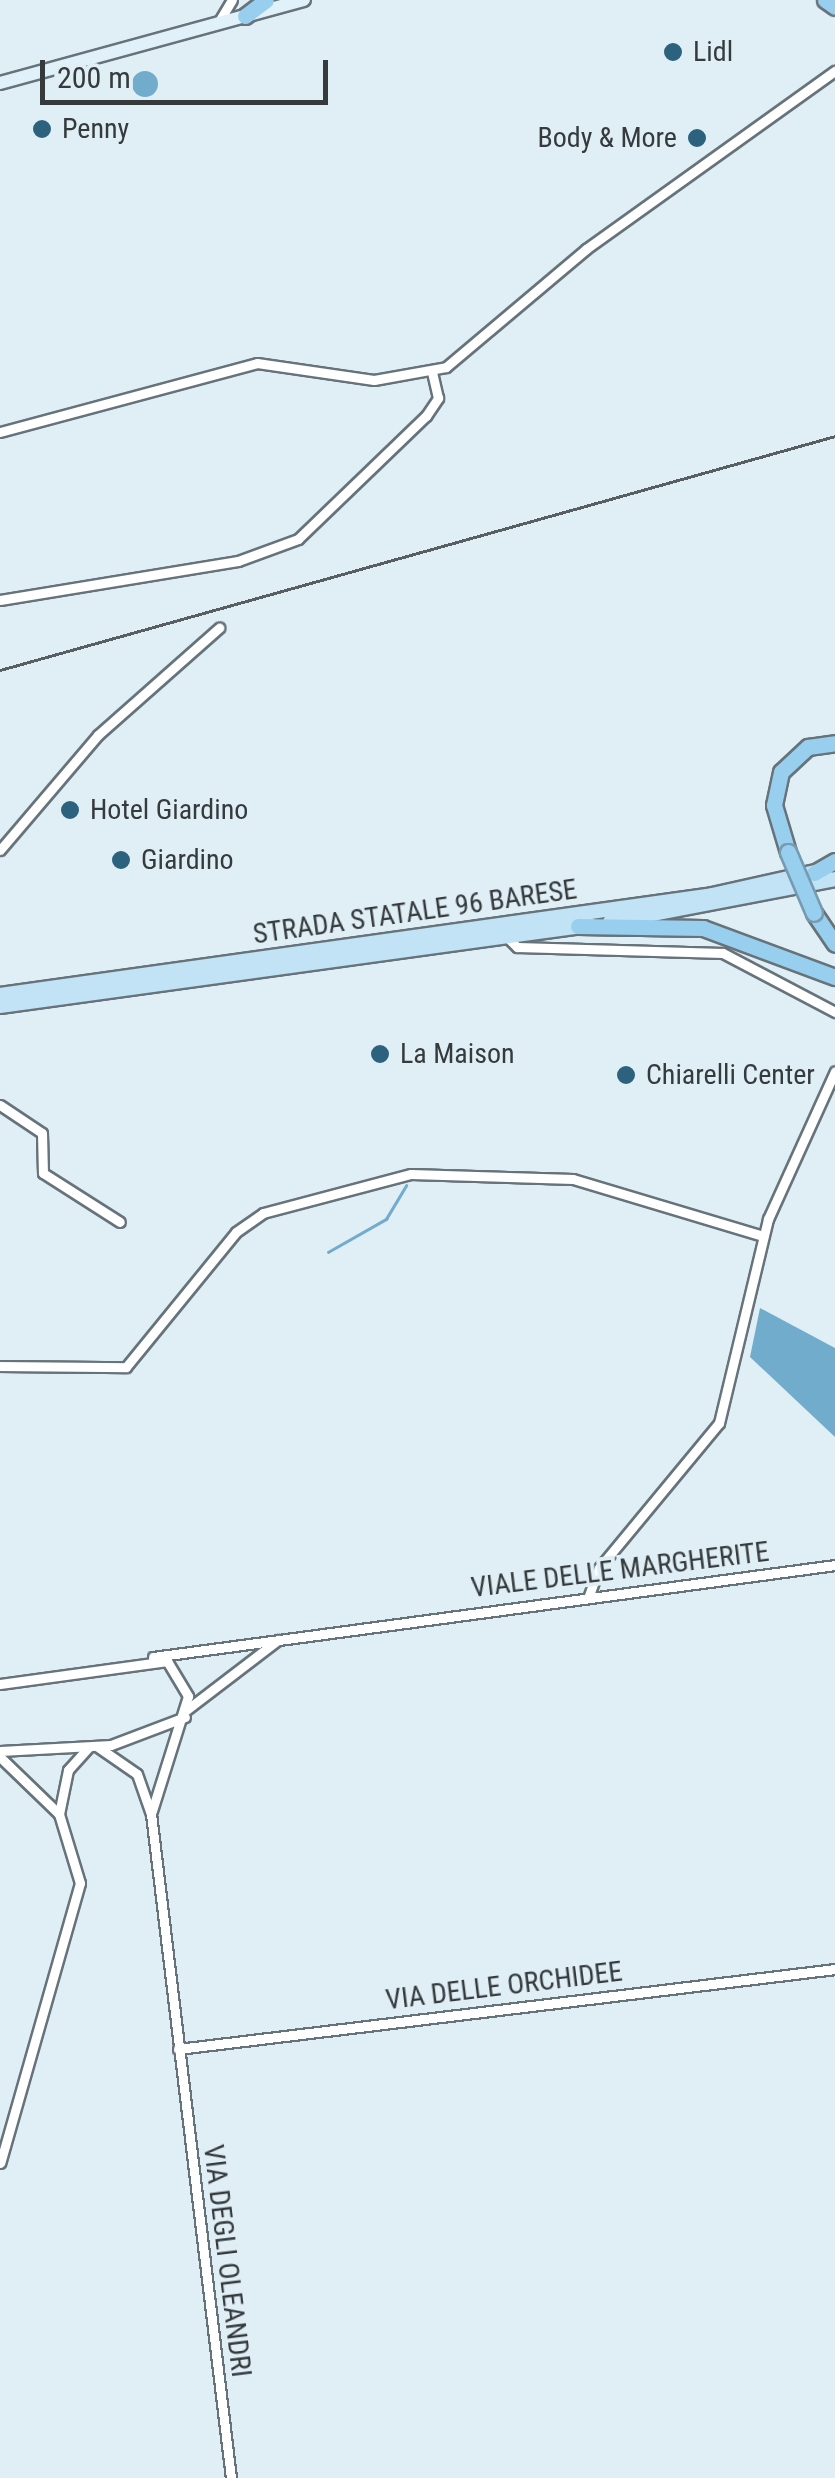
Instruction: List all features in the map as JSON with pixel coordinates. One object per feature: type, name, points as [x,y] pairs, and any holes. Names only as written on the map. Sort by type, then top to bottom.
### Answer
[{"type":"highway","points":[[244,16],[266,0]]},
{"type":"highway","points":[[826,0],[835,7]]},
{"type":"highway","points":[[835,742],[808,746],[781,772],[774,805],[788,852],[814,913],[835,944]]},
{"type":"highway","points":[[814,874],[835,864]]},
{"type":"highway","points":[[578,926],[673,924],[730,934],[835,977]]},
{"type":"main road","name":"STRADA STATALE 96 BARESE","points":[[0,995],[814,874]]},
{"type":"main road","name":"STRADA STATALE 96 BARESE","points":[[0,1006],[578,926],[835,879]]},
{"type":"street","points":[[218,24],[232,0]]},
{"type":"street","points":[[0,83],[304,0]]},
{"type":"street","points":[[0,432],[257,363],[374,380],[432,372],[835,71]]},
{"type":"street","points":[[0,600],[238,561],[298,539],[426,416],[438,398],[432,372]]},
{"type":"street","points":[[0,850],[98,735],[219,628]]},
{"type":"street","points":[[506,936],[517,947],[723,954],[835,1012]]},
{"type":"street","points":[[588,1598],[599,1568],[719,1423],[763,1236],[835,1071]]},
{"type":"street","points":[[0,1106],[42,1134],[43,1173],[120,1222]]},
{"type":"street","points":[[0,1366],[126,1367],[224,1245],[263,1213],[411,1174],[574,1179],[763,1236]]},
{"type":"street","name":"VIALE DELLE MARGHERITE","points":[[1,1682],[280,1638],[835,1565]]},
{"type":"street","points":[[0,1754],[93,1747],[185,1714],[280,1638]]},
{"type":"street","points":[[151,1814],[185,1714],[182,1676],[153,1656]]},
{"type":"street","points":[[59,1814],[68,1770],[93,1747]]},
{"type":"street","points":[[93,1747],[137,1774],[151,1814]]},
{"type":"street","points":[[0,1754],[59,1814],[80,1883],[76,1918],[0,2163]]},
{"type":"street","name":"VIA DEGLI OLEANDRI","points":[[151,1814],[231,2478]]},
{"type":"street","name":"VIA DELLE ORCHIDEE","points":[[178,2049],[835,1968]]},
{"type":"water","points":[[145,71],[154,75],[158,84],[154,93],[145,97],[136,93],[132,84],[136,75]]},
{"type":"water","points":[[760,1308],[835,1348],[835,1437],[750,1357]]},
{"type":"waterway","points":[[328,1252],[386,1219],[406,1186]]},
{"type":"railway","points":[[0,670],[835,436]]},
{"type":"place","name":"Lidl","points":[[673,52]]},
{"type":"place","name":"Penny","points":[[42,129]]},
{"type":"place","name":"Body & More","points":[[697,138]]},
{"type":"place","name":"Hotel Giardino","points":[[70,810]]},
{"type":"place","name":"Giardino","points":[[121,860]]},
{"type":"place","name":"La Maison","points":[[380,1054]]},
{"type":"place","name":"Chiarelli Center","points":[[626,1075]]}]
